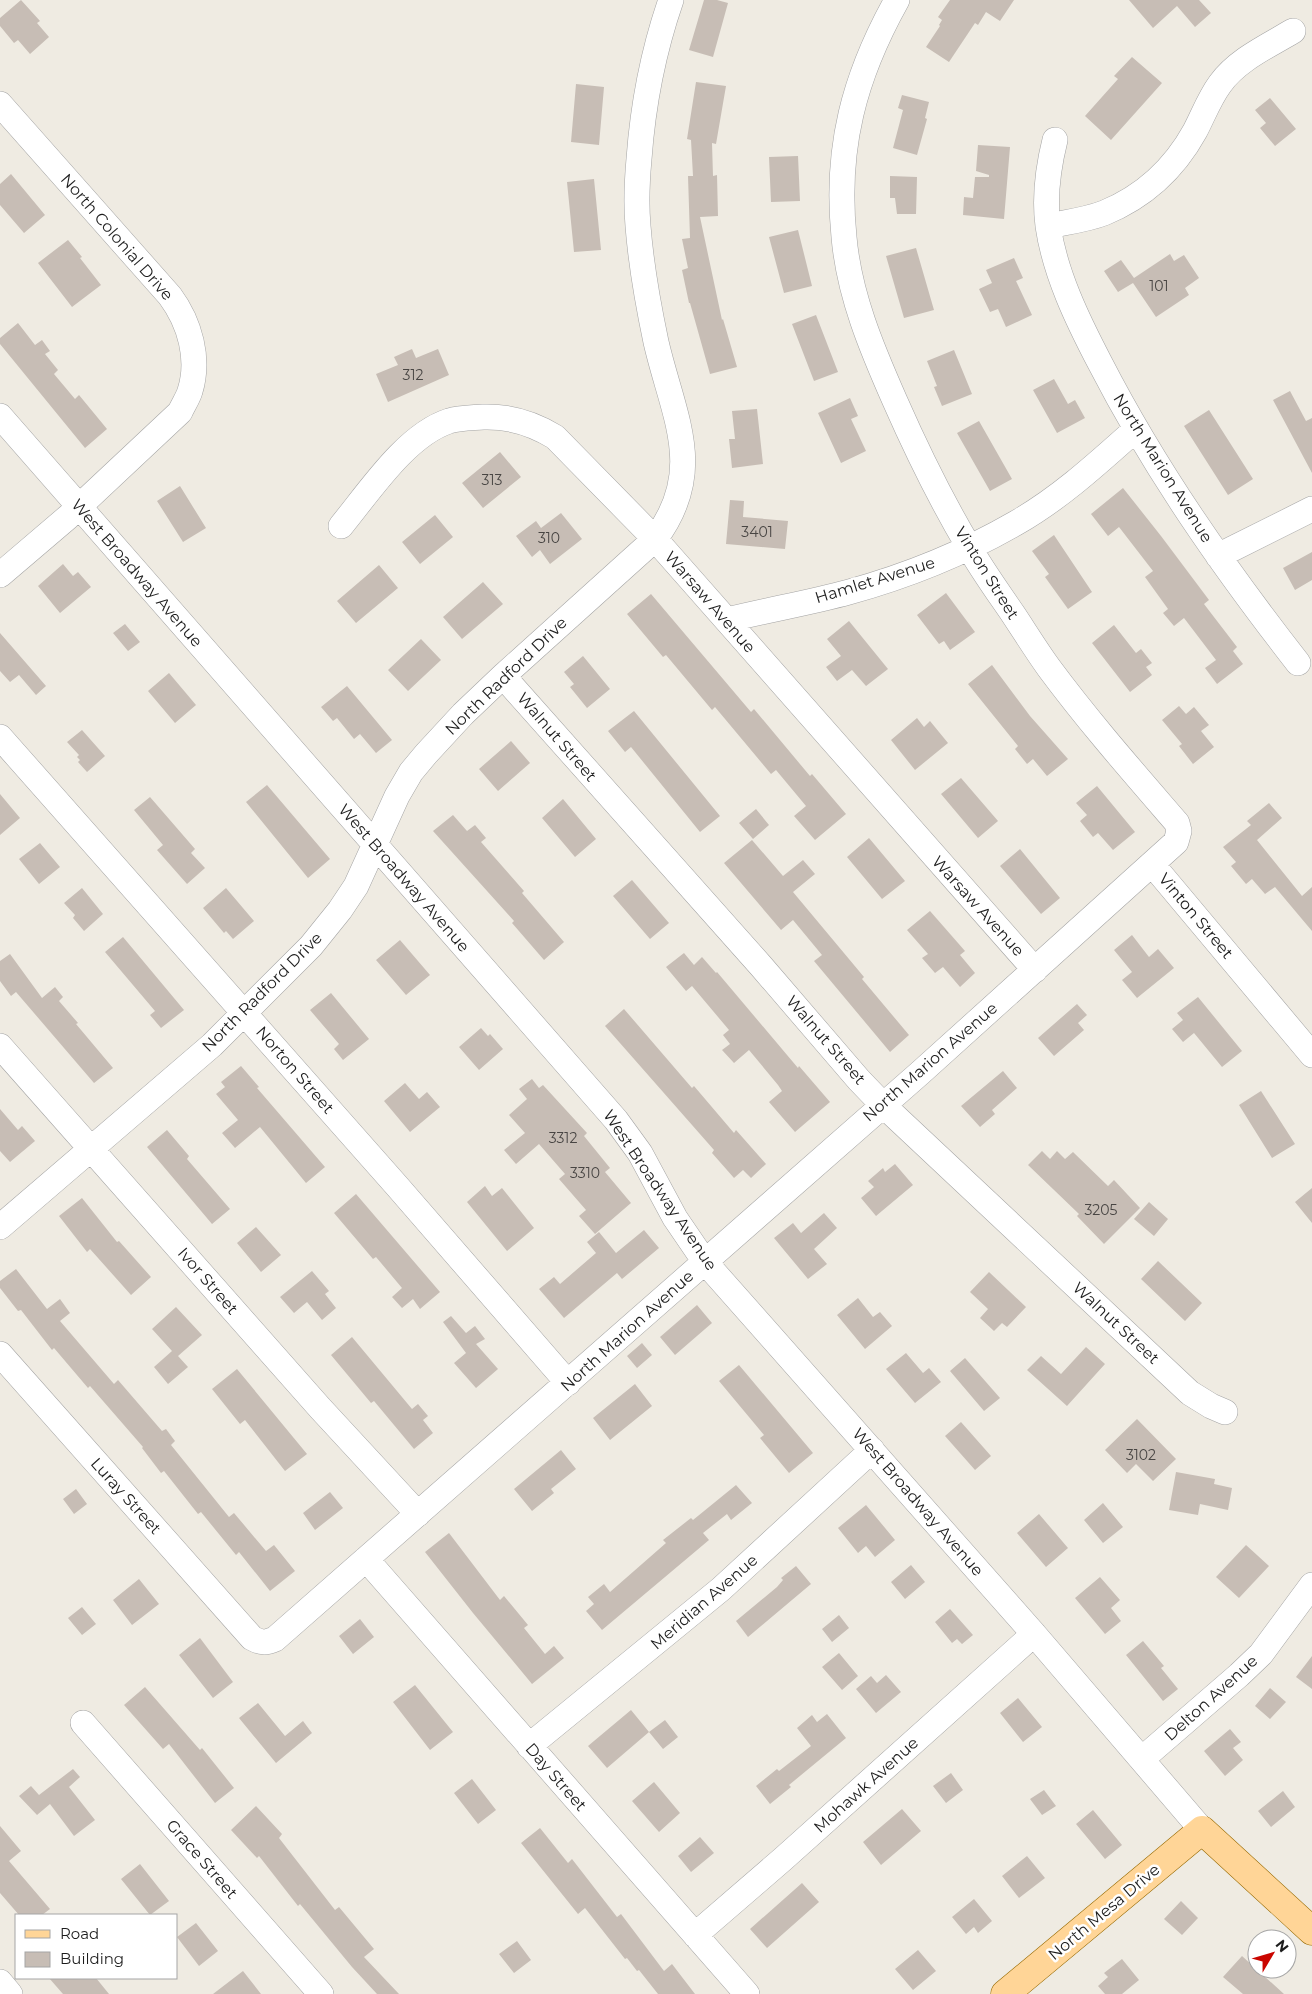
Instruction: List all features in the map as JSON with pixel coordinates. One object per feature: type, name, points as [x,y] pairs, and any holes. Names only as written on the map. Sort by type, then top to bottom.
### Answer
[{"type":"main road","name":"West Broadway Avenue","points":[[1202,1830],[1312,1931]]},
{"type":"main road","name":"North Mesa Drive","points":[[1005,1994],[1202,1830]]},
{"type":"street","name":"North Radford Drive","points":[[0,1227],[212,1045],[311,946],[340,910],[356,886],[397,796],[411,772],[463,714],[655,540],[667,523],[681,491],[684,469],[679,428],[670,387],[657,344],[645,285],[637,225],[637,179],[642,122],[649,76],[662,24],[671,0]]},
{"type":"street","name":"Vinton Street","points":[[897,0],[867,60],[849,118],[844,147],[842,186],[845,245],[858,307],[873,351],[916,449],[969,548],[1048,666],[1098,730],[1177,823],[1179,831],[1176,842],[1152,864],[1312,1055]]},
{"type":"street","points":[[1048,226],[1102,214],[1127,203],[1149,188],[1165,173],[1184,148],[1220,84],[1235,68],[1293,31]]},
{"type":"street","name":"North Colonial Drive","points":[[0,104],[180,309],[188,328],[194,357],[194,374],[190,392],[180,412],[79,507],[0,575]]},
{"type":"street","name":"North Marion Avenue","points":[[1055,140],[1049,168],[1046,197],[1048,226],[1054,254],[1085,335],[1135,430],[1172,489],[1248,599],[1298,663]]},
{"type":"street","name":"West Broadway Avenue","points":[[0,416],[616,1120],[640,1153],[675,1218],[705,1262],[1034,1634],[1202,1830]]},
{"type":"street","name":"Warsaw Avenue","points":[[340,526],[408,446],[424,433],[448,421],[462,418],[491,417],[519,420],[540,428],[555,437],[655,540],[1036,970]]},
{"type":"street","name":"Hamlet Avenue","points":[[727,620],[856,590],[894,578],[969,548],[1018,522],[1047,503],[1097,464],[1135,430]]},
{"type":"street","points":[[1218,556],[1312,509]]},
{"type":"street","name":"Walnut Street","points":[[503,676],[761,966],[859,1080],[1190,1393],[1225,1412]]},
{"type":"street","name":"Norton Street","points":[[0,737],[568,1383]]},
{"type":"street","name":"North Marion Avenue","points":[[252,1638],[260,1642],[269,1642],[275,1639],[1036,970],[1152,864]]},
{"type":"street","name":"Ivor Street","points":[[0,1046],[320,1408],[418,1514]]},
{"type":"street","name":"Luray Street","points":[[3,1364],[252,1638]]},
{"type":"street","name":"Meridian Avenue","points":[[529,1746],[721,1589],[872,1450]]},
{"type":"street","name":"Day Street","points":[[366,1559],[747,1994]]},
{"type":"street","name":"Delton Avenue","points":[[1142,1759],[1261,1654],[1312,1585]]},
{"type":"street","name":"Mohawk Avenue","points":[[695,1935],[783,1859],[1034,1634]]},
{"type":"street","name":"Grace Street","points":[[83,1723],[321,1994]]},
{"type":"street","points":[[0,1982],[10,1994]]},
{"type":"building","points":[[21,0],[40,21],[37,23],[49,37],[30,54],[18,40],[14,43],[0,26],[0,18]]},
{"type":"building","points":[[704,0],[717,0],[728,3],[713,57],[689,50]]},
{"type":"building","points":[[950,0],[1014,0],[1000,21],[986,12],[978,25],[975,23],[949,62],[926,47],[940,26],[942,20],[938,17]]},
{"type":"building","points":[[1129,0],[1199,0],[1211,13],[1195,27],[1177,6],[1153,28]]},
{"type":"building","points":[[1132,57],[1162,83],[1111,140],[1085,116],[1118,79],[1114,76]]},
{"type":"building","points":[[696,82],[726,86],[716,144],[712,143],[713,176],[717,175],[718,216],[700,217],[722,320],[737,367],[710,374],[689,303],[682,270],[688,268],[682,239],[690,238],[688,176],[693,176],[691,140],[687,139]]},
{"type":"building","points":[[576,84],[604,87],[599,145],[571,142]]},
{"type":"building","points":[[902,95],[929,102],[925,118],[927,119],[917,155],[893,148],[903,110],[898,108]]},
{"type":"building","points":[[1270,98],[1296,129],[1275,146],[1260,128],[1266,123],[1255,110]]},
{"type":"building","points":[[978,145],[1010,147],[1004,219],[963,215],[964,197],[973,198],[975,177],[989,177],[989,175],[976,171]]},
{"type":"building","points":[[798,156],[800,201],[771,202],[769,157]]},
{"type":"building","points":[[11,174],[45,215],[24,233],[0,205],[0,184]]},
{"type":"building","points":[[890,176],[917,177],[916,214],[897,214],[895,198],[890,198]]},
{"type":"building","points":[[594,179],[601,250],[574,252],[567,182]]},
{"type":"building","points":[[798,230],[812,286],[784,293],[769,237]]},
{"type":"building","points":[[68,240],[101,285],[72,307],[38,263]]},
{"type":"building","points":[[916,248],[934,310],[904,318],[886,256]]},
{"type":"building","points":[[1170,254],[1174,261],[1184,255],[1199,278],[1185,288],[1189,295],[1156,317],[1133,283],[1118,292],[1104,271],[1121,260],[1134,278]]},
{"type":"building","points":[[1014,258],[1023,278],[1016,281],[1032,315],[1006,327],[998,309],[990,312],[979,289],[992,283],[986,270]]},
{"type":"building","points":[[816,315],[838,372],[814,381],[792,324]]},
{"type":"building","points":[[18,323],[35,345],[42,340],[50,351],[45,354],[58,370],[54,374],[75,399],[79,395],[107,429],[85,448],[0,344],[0,338]]},
{"type":"building","points":[[412,349],[416,358],[438,349],[449,375],[388,402],[376,374],[398,365],[394,357]]},
{"type":"building","points":[[954,350],[972,394],[942,406],[934,387],[937,386],[927,361]]},
{"type":"building","points":[[1054,379],[1068,404],[1075,400],[1085,418],[1057,433],[1033,390]]},
{"type":"building","points":[[1290,391],[1306,421],[1312,418],[1312,473],[1273,400]]},
{"type":"building","points":[[850,398],[858,416],[851,419],[866,451],[841,463],[818,413]]},
{"type":"building","points":[[757,409],[763,464],[732,468],[729,439],[735,439],[732,411]]},
{"type":"building","points":[[1209,410],[1253,479],[1228,495],[1184,426]]},
{"type":"building","points":[[979,421],[1012,479],[990,491],[957,433]]},
{"type":"building","points":[[500,452],[521,477],[483,508],[462,483]]},
{"type":"building","points":[[180,486],[206,528],[183,542],[157,501]]},
{"type":"building","points":[[1123,488],[1209,600],[1204,604],[1237,647],[1233,651],[1243,664],[1217,684],[1205,668],[1216,660],[1184,618],[1174,626],[1163,613],[1168,609],[1145,577],[1153,571],[1119,527],[1108,536],[1091,514]]},
{"type":"building","points":[[730,500],[744,501],[743,517],[788,521],[785,549],[726,544]]},
{"type":"building","points":[[561,513],[582,539],[550,564],[540,550],[532,557],[516,536],[536,521],[541,528]]},
{"type":"building","points":[[435,515],[453,537],[420,564],[402,542]]},
{"type":"building","points":[[1054,535],[1092,592],[1068,609],[1045,577],[1049,574],[1032,551]]},
{"type":"building","points":[[1312,552],[1312,580],[1295,590],[1283,568]]},
{"type":"building","points":[[63,564],[73,576],[78,572],[91,587],[60,613],[38,586]]},
{"type":"building","points":[[379,565],[398,588],[356,623],[337,601]]},
{"type":"building","points":[[483,582],[503,604],[462,639],[443,617]]},
{"type":"building","points":[[946,593],[975,632],[950,650],[944,641],[939,644],[917,615]]},
{"type":"building","points":[[651,594],[751,712],[754,709],[810,776],[812,774],[846,814],[815,840],[794,816],[806,806],[776,770],[771,774],[715,707],[712,710],[666,655],[663,657],[627,614]]},
{"type":"building","points":[[849,621],[888,669],[866,686],[852,670],[837,681],[826,667],[841,656],[827,639]]},
{"type":"building","points":[[125,624],[140,642],[128,651],[113,633]]},
{"type":"building","points":[[1114,625],[1136,653],[1141,649],[1152,663],[1146,667],[1152,675],[1130,692],[1092,643]]},
{"type":"building","points":[[0,633],[46,686],[36,695],[19,675],[10,682],[0,671]]},
{"type":"building","points":[[421,639],[441,660],[408,691],[388,670]]},
{"type":"building","points":[[583,656],[610,689],[587,708],[570,687],[574,684],[564,672]]},
{"type":"building","points":[[992,665],[1030,716],[1068,759],[1047,776],[1033,759],[1027,764],[1015,749],[1018,746],[968,684]]},
{"type":"building","points":[[169,673],[196,705],[175,723],[148,691]]},
{"type":"building","points":[[347,686],[392,740],[376,753],[360,734],[354,739],[337,718],[333,721],[321,707]]},
{"type":"building","points":[[1179,706],[1186,714],[1194,707],[1209,725],[1201,731],[1214,747],[1193,764],[1179,746],[1182,744],[1162,720]]},
{"type":"building","points":[[634,711],[720,816],[700,832],[631,747],[625,752],[608,731]]},
{"type":"building","points":[[917,718],[924,727],[930,721],[948,743],[915,770],[891,740]]},
{"type":"building","points":[[82,730],[105,756],[87,772],[78,762],[80,760],[77,757],[79,755],[67,742]]},
{"type":"building","points":[[511,741],[530,763],[498,791],[479,769]]},
{"type":"building","points":[[961,778],[998,821],[978,838],[941,794]]},
{"type":"building","points":[[267,785],[330,859],[308,878],[246,802]]},
{"type":"building","points":[[1097,786],[1135,832],[1113,850],[1098,833],[1093,837],[1080,821],[1087,815],[1076,803]]},
{"type":"building","points":[[0,794],[20,818],[0,835]]},
{"type":"building","points":[[150,797],[195,849],[191,853],[205,868],[187,884],[157,850],[163,845],[134,810]]},
{"type":"building","points":[[563,799],[596,839],[575,857],[542,818]]},
{"type":"building","points":[[1269,803],[1282,818],[1257,840],[1302,896],[1312,887],[1312,931],[1275,887],[1265,894],[1252,879],[1246,884],[1231,866],[1236,862],[1223,847],[1251,825],[1247,821]]},
{"type":"building","points":[[756,809],[769,825],[753,839],[739,823]]},
{"type":"building","points":[[453,815],[467,831],[475,825],[486,838],[481,842],[524,891],[522,893],[564,942],[544,960],[512,923],[514,921],[433,831]]},
{"type":"building","points":[[869,838],[905,881],[882,899],[847,857]]},
{"type":"building","points":[[752,840],[783,876],[803,860],[815,874],[793,892],[864,977],[862,979],[909,1035],[890,1052],[814,961],[822,955],[793,920],[781,930],[724,863]]},
{"type":"building","points":[[40,843],[60,867],[39,884],[19,859]]},
{"type":"building","points":[[1020,849],[1060,898],[1041,914],[1000,866]]},
{"type":"building","points":[[632,880],[669,923],[650,939],[613,896]]},
{"type":"building","points":[[82,888],[103,914],[84,931],[73,918],[75,915],[64,903]]},
{"type":"building","points":[[226,888],[254,921],[233,939],[226,931],[224,933],[203,908]]},
{"type":"building","points":[[930,911],[965,951],[960,955],[975,973],[960,987],[943,967],[935,973],[922,958],[928,954],[907,930]]},
{"type":"building","points":[[1132,935],[1149,957],[1158,949],[1174,968],[1137,998],[1122,980],[1132,972],[1114,950]]},
{"type":"building","points":[[123,937],[184,1010],[161,1028],[150,1015],[155,1011],[105,952]]},
{"type":"building","points":[[400,940],[430,975],[406,995],[376,960]]},
{"type":"building","points":[[684,953],[694,965],[702,957],[717,972],[798,1068],[799,1066],[830,1102],[795,1132],[769,1102],[782,1091],[778,1085],[749,1050],[734,1063],[722,1050],[730,1044],[723,1035],[729,1030],[692,986],[686,991],[666,967]]},
{"type":"building","points":[[10,954],[42,998],[55,987],[63,997],[59,1001],[113,1068],[94,1083],[16,992],[11,996],[0,981],[0,961]]},
{"type":"building","points":[[331,993],[369,1039],[343,1060],[334,1049],[339,1044],[310,1010]]},
{"type":"building","points":[[1198,997],[1242,1051],[1222,1067],[1194,1033],[1183,1042],[1172,1029],[1183,1020],[1177,1013]]},
{"type":"building","points":[[1077,1004],[1087,1015],[1078,1023],[1084,1030],[1054,1056],[1038,1038]]},
{"type":"building","points":[[624,1009],[692,1088],[694,1086],[734,1133],[736,1130],[766,1164],[751,1178],[743,1170],[734,1178],[712,1153],[714,1150],[605,1026]]},
{"type":"building","points":[[481,1028],[488,1036],[490,1034],[503,1049],[479,1070],[459,1047]]},
{"type":"building","points":[[241,1066],[259,1087],[257,1088],[325,1167],[306,1183],[260,1127],[235,1148],[222,1133],[238,1120],[216,1094],[225,1087],[221,1082]]},
{"type":"building","points":[[1003,1071],[1017,1088],[992,1110],[995,1114],[980,1127],[961,1106]]},
{"type":"building","points":[[532,1079],[539,1088],[543,1085],[587,1133],[584,1136],[610,1168],[605,1172],[631,1203],[595,1234],[579,1216],[586,1210],[559,1179],[565,1174],[539,1144],[516,1164],[504,1150],[525,1133],[509,1115],[527,1099],[519,1089]]},
{"type":"building","points":[[405,1083],[419,1099],[427,1092],[440,1107],[410,1132],[384,1101]]},
{"type":"building","points":[[1261,1091],[1295,1144],[1272,1158],[1239,1105]]},
{"type":"building","points":[[0,1109],[18,1130],[22,1126],[35,1141],[10,1162],[0,1151]]},
{"type":"building","points":[[167,1130],[189,1156],[187,1159],[230,1209],[212,1224],[147,1147]]},
{"type":"building","points":[[1042,1151],[1050,1159],[1057,1151],[1065,1159],[1073,1152],[1108,1186],[1114,1180],[1140,1208],[1104,1244],[1077,1216],[1079,1214],[1028,1165]]},
{"type":"building","points":[[895,1164],[913,1185],[876,1216],[861,1198],[874,1187],[868,1181],[883,1168],[885,1172]]},
{"type":"building","points":[[485,1186],[492,1196],[502,1188],[534,1228],[507,1251],[467,1202]]},
{"type":"building","points":[[1312,1188],[1312,1223],[1295,1202]]},
{"type":"building","points":[[356,1194],[440,1292],[420,1309],[413,1299],[402,1308],[392,1297],[402,1288],[376,1257],[373,1259],[334,1213]]},
{"type":"building","points":[[82,1198],[117,1242],[119,1241],[151,1277],[131,1295],[90,1249],[87,1252],[59,1216]]},
{"type":"building","points":[[1149,1202],[1168,1219],[1154,1236],[1134,1219]]},
{"type":"building","points":[[824,1213],[837,1228],[814,1249],[827,1264],[808,1279],[774,1238],[793,1223],[801,1233]]},
{"type":"building","points":[[256,1227],[281,1255],[261,1272],[237,1243]]},
{"type":"building","points":[[644,1230],[659,1248],[622,1279],[617,1273],[564,1318],[539,1289],[554,1277],[560,1284],[596,1253],[587,1242],[599,1232],[616,1253]]},
{"type":"building","points":[[1158,1261],[1202,1303],[1185,1321],[1141,1279]]},
{"type":"building","points":[[16,1269],[47,1309],[60,1299],[70,1313],[60,1321],[114,1384],[118,1380],[162,1431],[166,1429],[175,1441],[171,1445],[229,1517],[234,1513],[266,1551],[274,1545],[295,1571],[270,1591],[239,1552],[236,1555],[201,1512],[198,1514],[164,1471],[161,1473],[143,1447],[90,1386],[88,1388],[54,1348],[52,1350],[21,1310],[18,1311],[0,1288],[0,1281]]},
{"type":"building","points":[[312,1271],[329,1291],[325,1294],[336,1308],[322,1320],[307,1302],[294,1313],[280,1297]]},
{"type":"building","points":[[989,1272],[1026,1307],[1007,1327],[1002,1323],[994,1331],[980,1318],[988,1309],[970,1292]]},
{"type":"building","points":[[858,1298],[873,1317],[880,1312],[892,1326],[865,1349],[837,1315]]},
{"type":"building","points":[[697,1305],[712,1323],[675,1355],[660,1337]]},
{"type":"building","points":[[176,1307],[202,1335],[178,1356],[188,1367],[168,1384],[154,1367],[172,1351],[152,1329]]},
{"type":"building","points":[[451,1316],[466,1333],[475,1326],[485,1339],[476,1344],[498,1369],[476,1388],[454,1363],[466,1353],[443,1322]]},
{"type":"building","points":[[352,1337],[412,1409],[418,1404],[428,1416],[423,1420],[433,1433],[414,1449],[374,1401],[371,1403],[331,1355]]},
{"type":"building","points":[[642,1343],[652,1355],[637,1368],[627,1356]]},
{"type":"building","points":[[1086,1347],[1105,1364],[1067,1406],[1027,1370],[1041,1356],[1061,1374]]},
{"type":"building","points":[[906,1353],[923,1373],[929,1368],[941,1382],[915,1403],[886,1369]]},
{"type":"building","points":[[965,1358],[1000,1398],[984,1411],[950,1371]]},
{"type":"building","points":[[739,1365],[813,1453],[789,1473],[760,1438],[764,1435],[719,1381]]},
{"type":"building","points":[[237,1369],[307,1454],[285,1471],[245,1420],[240,1424],[212,1389]]},
{"type":"building","points":[[635,1384],[652,1406],[610,1440],[593,1418]]},
{"type":"building","points":[[1137,1419],[1176,1459],[1153,1481],[1136,1464],[1127,1473],[1105,1450]]},
{"type":"building","points":[[961,1422],[991,1456],[975,1470],[945,1436]]},
{"type":"building","points":[[561,1450],[576,1469],[551,1489],[554,1493],[532,1511],[514,1489]]},
{"type":"building","points":[[1176,1472],[1215,1479],[1214,1484],[1232,1488],[1228,1510],[1200,1504],[1198,1515],[1169,1510]]},
{"type":"building","points":[[736,1485],[752,1503],[731,1520],[727,1514],[703,1533],[709,1540],[602,1630],[586,1611],[594,1604],[588,1597],[604,1584],[610,1592],[666,1543],[663,1540],[691,1518],[693,1520]]},
{"type":"building","points":[[76,1489],[87,1504],[74,1514],[63,1499]]},
{"type":"building","points":[[330,1492],[343,1508],[315,1530],[303,1513]]},
{"type":"building","points":[[1103,1503],[1123,1527],[1103,1543],[1084,1520]]},
{"type":"building","points":[[866,1505],[895,1540],[875,1557],[866,1546],[858,1553],[838,1528]]},
{"type":"building","points":[[1039,1514],[1068,1548],[1046,1567],[1017,1533]]},
{"type":"building","points":[[449,1533],[500,1600],[504,1596],[528,1625],[524,1628],[545,1654],[554,1646],[564,1658],[532,1684],[425,1552]]},
{"type":"building","points":[[1246,1545],[1269,1566],[1239,1598],[1216,1577]]},
{"type":"building","points":[[911,1565],[925,1582],[905,1599],[891,1582]]},
{"type":"building","points":[[796,1566],[811,1584],[748,1637],[736,1621],[777,1587],[783,1580],[781,1578]]},
{"type":"building","points":[[1100,1577],[1120,1600],[1111,1608],[1121,1621],[1105,1634],[1075,1598]]},
{"type":"building","points":[[139,1579],[159,1604],[132,1625],[113,1600]]},
{"type":"building","points":[[82,1607],[96,1624],[82,1635],[68,1618]]},
{"type":"building","points":[[950,1609],[973,1635],[962,1644],[957,1639],[952,1643],[935,1622]]},
{"type":"building","points":[[839,1615],[849,1628],[832,1642],[822,1629]]},
{"type":"building","points":[[360,1619],[374,1637],[353,1654],[339,1636]]},
{"type":"building","points":[[200,1638],[233,1682],[213,1698],[179,1655]]},
{"type":"building","points":[[1143,1641],[1164,1666],[1161,1668],[1178,1689],[1163,1701],[1126,1655]]},
{"type":"building","points":[[839,1653],[858,1676],[842,1690],[822,1667]]},
{"type":"building","points":[[1312,1656],[1312,1689],[1296,1677]]},
{"type":"building","points":[[886,1675],[901,1692],[876,1713],[856,1689],[871,1676],[877,1683]]},
{"type":"building","points":[[415,1685],[453,1732],[430,1750],[393,1702]]},
{"type":"building","points":[[145,1687],[200,1750],[202,1748],[234,1788],[215,1803],[169,1744],[163,1749],[124,1705]]},
{"type":"building","points":[[1270,1688],[1286,1702],[1270,1719],[1255,1706]]},
{"type":"building","points":[[1018,1698],[1042,1727],[1023,1742],[1000,1713]]},
{"type":"building","points":[[258,1703],[285,1736],[303,1721],[312,1733],[276,1763],[239,1718]]},
{"type":"building","points":[[631,1710],[649,1732],[607,1768],[588,1746]]},
{"type":"building","points":[[827,1714],[846,1738],[789,1785],[791,1787],[770,1804],[756,1786],[811,1746],[797,1728],[812,1715],[817,1722]]},
{"type":"building","points":[[665,1720],[678,1737],[663,1749],[649,1732]]},
{"type":"building","points":[[1230,1729],[1241,1742],[1233,1748],[1243,1760],[1225,1776],[1204,1751]]},
{"type":"building","points":[[73,1769],[80,1777],[69,1787],[95,1820],[74,1836],[50,1804],[37,1815],[19,1796],[31,1786],[39,1795]]},
{"type":"building","points":[[951,1773],[963,1790],[946,1803],[933,1786]]},
{"type":"building","points":[[472,1779],[496,1810],[478,1824],[454,1793]]},
{"type":"building","points":[[654,1782],[680,1813],[659,1832],[632,1801]]},
{"type":"building","points":[[1044,1790],[1056,1806],[1042,1815],[1030,1799]]},
{"type":"building","points":[[1283,1791],[1295,1807],[1271,1827],[1258,1811]]},
{"type":"building","points":[[256,1806],[282,1834],[279,1838],[335,1910],[339,1907],[374,1949],[364,1957],[399,1994],[377,1994],[300,1904],[298,1906],[259,1856],[257,1858],[231,1830]]},
{"type":"building","points":[[902,1809],[921,1831],[881,1865],[863,1842]]},
{"type":"building","points":[[1093,1810],[1122,1845],[1105,1859],[1076,1824]]},
{"type":"building","points":[[0,1826],[21,1851],[9,1861],[50,1909],[43,1914],[18,1914],[0,1893]]},
{"type":"building","points":[[540,1828],[568,1863],[572,1859],[617,1917],[621,1914],[664,1971],[672,1964],[695,1994],[658,1994],[639,1970],[637,1971],[627,1958],[625,1959],[585,1908],[578,1914],[521,1843]]},
{"type":"building","points":[[700,1837],[714,1853],[691,1872],[678,1856]]},
{"type":"building","points":[[1027,1856],[1045,1878],[1019,1898],[1002,1876]]},
{"type":"building","points":[[140,1864],[169,1901],[149,1914],[121,1879]]},
{"type":"building","points":[[802,1883],[819,1902],[767,1948],[750,1929]]},
{"type":"building","points":[[974,1899],[992,1921],[978,1933],[974,1927],[966,1934],[952,1917]]},
{"type":"building","points":[[1181,1901],[1198,1918],[1182,1935],[1164,1919]]},
{"type":"building","points":[[196,1923],[218,1951],[199,1966],[178,1936]]},
{"type":"building","points":[[517,1941],[531,1960],[514,1973],[499,1954]]},
{"type":"building","points":[[918,1950],[936,1971],[913,1990],[895,1969]]},
{"type":"building","points":[[1242,1956],[1247,1961],[1247,1979],[1267,1979],[1284,1994],[1243,1994],[1223,1977]]},
{"type":"building","points":[[1122,1959],[1139,1980],[1122,1994],[1105,1994],[1098,1986],[1108,1977],[1104,1973]]},
{"type":"building","points":[[243,1971],[261,1994],[213,1994]]},
{"type":"building","points":[[50,1979],[97,1979],[109,1994],[63,1994]]}]
